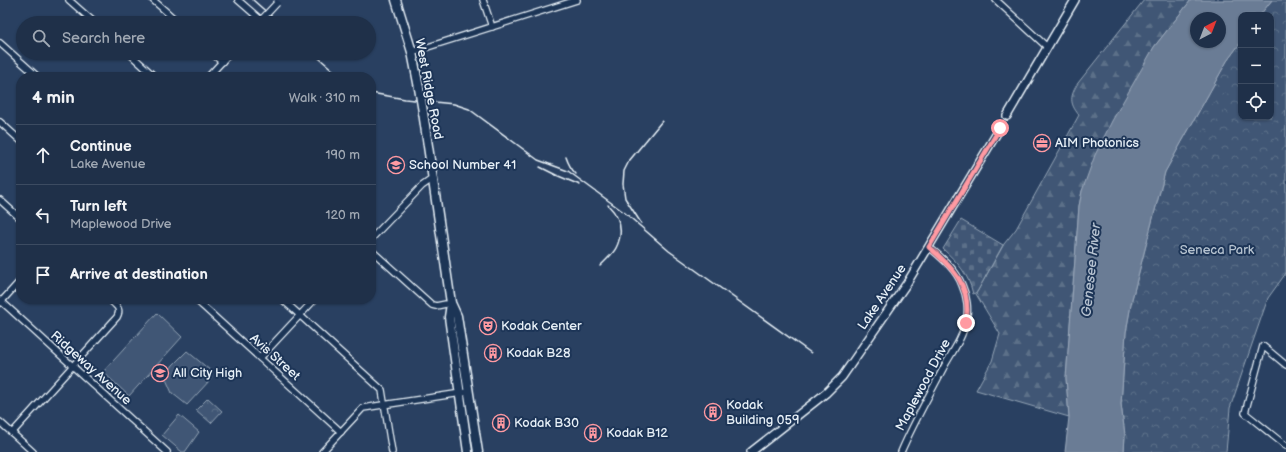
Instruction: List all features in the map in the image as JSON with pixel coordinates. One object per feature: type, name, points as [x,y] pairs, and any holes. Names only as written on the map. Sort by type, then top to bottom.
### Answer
[{"type":"highway","name":"West Ridge Road","points":[[396,0],[412,52],[419,88],[451,303],[457,316],[468,452]]},
{"type":"highway","name":"West Ridge Road","points":[[464,392],[478,452]]},
{"type":"main road","points":[[1007,116],[1075,0]]},
{"type":"main road","name":"Lake Avenue","points":[[751,452],[826,393],[842,377],[897,299],[1000,128]]},
{"type":"street","points":[[69,0],[87,16]]},
{"type":"street","points":[[153,0],[171,16]]},
{"type":"street","points":[[238,0],[256,16]]},
{"type":"street","points":[[483,0],[492,27]]},
{"type":"street","points":[[412,52],[577,0]]},
{"type":"street","points":[[996,0],[1047,48]]},
{"type":"street","points":[[265,16],[278,1]]},
{"type":"street","points":[[0,43],[16,57]]},
{"type":"street","points":[[19,60],[32,72]]},
{"type":"street","points":[[136,60],[149,72]]},
{"type":"street","points":[[213,72],[222,62]]},
{"type":"street","points":[[0,122],[16,136]]},
{"type":"street","points":[[376,234],[422,186],[432,179]]},
{"type":"street","points":[[0,200],[16,214]]},
{"type":"street","name":"Maplewood Drive","points":[[901,452],[961,335],[967,316],[967,302],[959,279],[952,269],[929,247]]},
{"type":"street","points":[[376,255],[432,305],[436,306],[451,303]]},
{"type":"street","points":[[0,301],[16,285]]},
{"type":"street","name":"Ridgeway Avenue","points":[[0,301],[167,452]]},
{"type":"street","points":[[12,433],[117,317],[119,310],[113,304]]},
{"type":"street","name":"Avis Street","points":[[201,304],[341,432]]},
{"type":"street","points":[[288,304],[382,390],[392,452]]},
{"type":"street","points":[[260,358],[310,304]]},
{"type":"street","points":[[1286,365],[1263,346],[1245,413],[1286,446]]},
{"type":"street","points":[[322,452],[362,409],[464,392]]},
{"type":"street","points":[[0,422],[33,452]]},
{"type":"green space","points":[[1144,0],[1191,0],[1154,47],[1082,191],[1079,206],[1066,378],[1069,417],[976,390],[992,361],[1000,334],[976,294],[1004,244],[1016,229],[1079,115],[1072,103],[1072,96],[1075,88]]},
{"type":"green space","name":"Seneca Park","points":[[1272,0],[1286,0],[1286,273],[1268,298],[1230,408],[1226,452],[1124,452],[1125,435],[1121,404],[1126,332],[1132,299],[1165,172],[1227,61],[1238,46],[1238,120],[1274,120],[1274,12],[1262,12]]},
{"type":"green space","points":[[961,220],[1003,245],[977,292],[973,294],[962,269],[943,249]]},
{"type":"green space","points":[[157,313],[182,337],[129,396],[103,372]]},
{"type":"green space","points":[[187,351],[211,371],[211,379],[187,405],[172,393],[165,377],[173,365]]},
{"type":"green space","points":[[208,398],[222,411],[211,423],[196,410]]},
{"type":"green space","points":[[179,415],[199,432],[185,452],[182,452],[162,435]]},
{"type":"water","name":"Genesee River","points":[[1191,0],[1272,0],[1262,12],[1238,12],[1238,46],[1227,61],[1165,172],[1132,299],[1126,332],[1121,404],[1125,435],[1124,452],[1065,452],[1069,417],[1066,378],[1079,206],[1082,191],[1095,155],[1112,121],[1154,47]]},
{"type":"tunnel","points":[[1000,128],[1007,116]]},
{"type":"railway","points":[[253,0],[271,16]]},
{"type":"railway","points":[[321,60],[335,72]]},
{"type":"railway","points":[[376,94],[405,99],[454,104],[469,109],[538,160],[568,171],[625,213],[669,251],[811,353]]},
{"type":"railway","points":[[641,223],[625,198],[623,184],[624,171],[629,161],[662,121]]},
{"type":"railway","points":[[566,157],[576,174]]},
{"type":"railway","points":[[540,167],[580,185]]},
{"type":"railway","points":[[600,266],[615,250],[620,236],[620,225],[608,205]]},
{"type":"place","name":"AIM Photonics","points":[[1042,143]]},
{"type":"place","name":"School Number 41","points":[[396,165]]},
{"type":"place","name":"Kodak Center","points":[[488,326]]},
{"type":"place","name":"Kodak B28","points":[[493,353]]},
{"type":"place","name":"All City High","points":[[160,373]]},
{"type":"place","name":"Kodak Building 059","points":[[713,412]]},
{"type":"place","name":"Kodak B30","points":[[501,423]]},
{"type":"place","name":"Kodak B12","points":[[593,433]]},
{"type":"route","points":[[966,323],[967,302],[963,287],[952,269],[929,247],[1000,128]]}]
